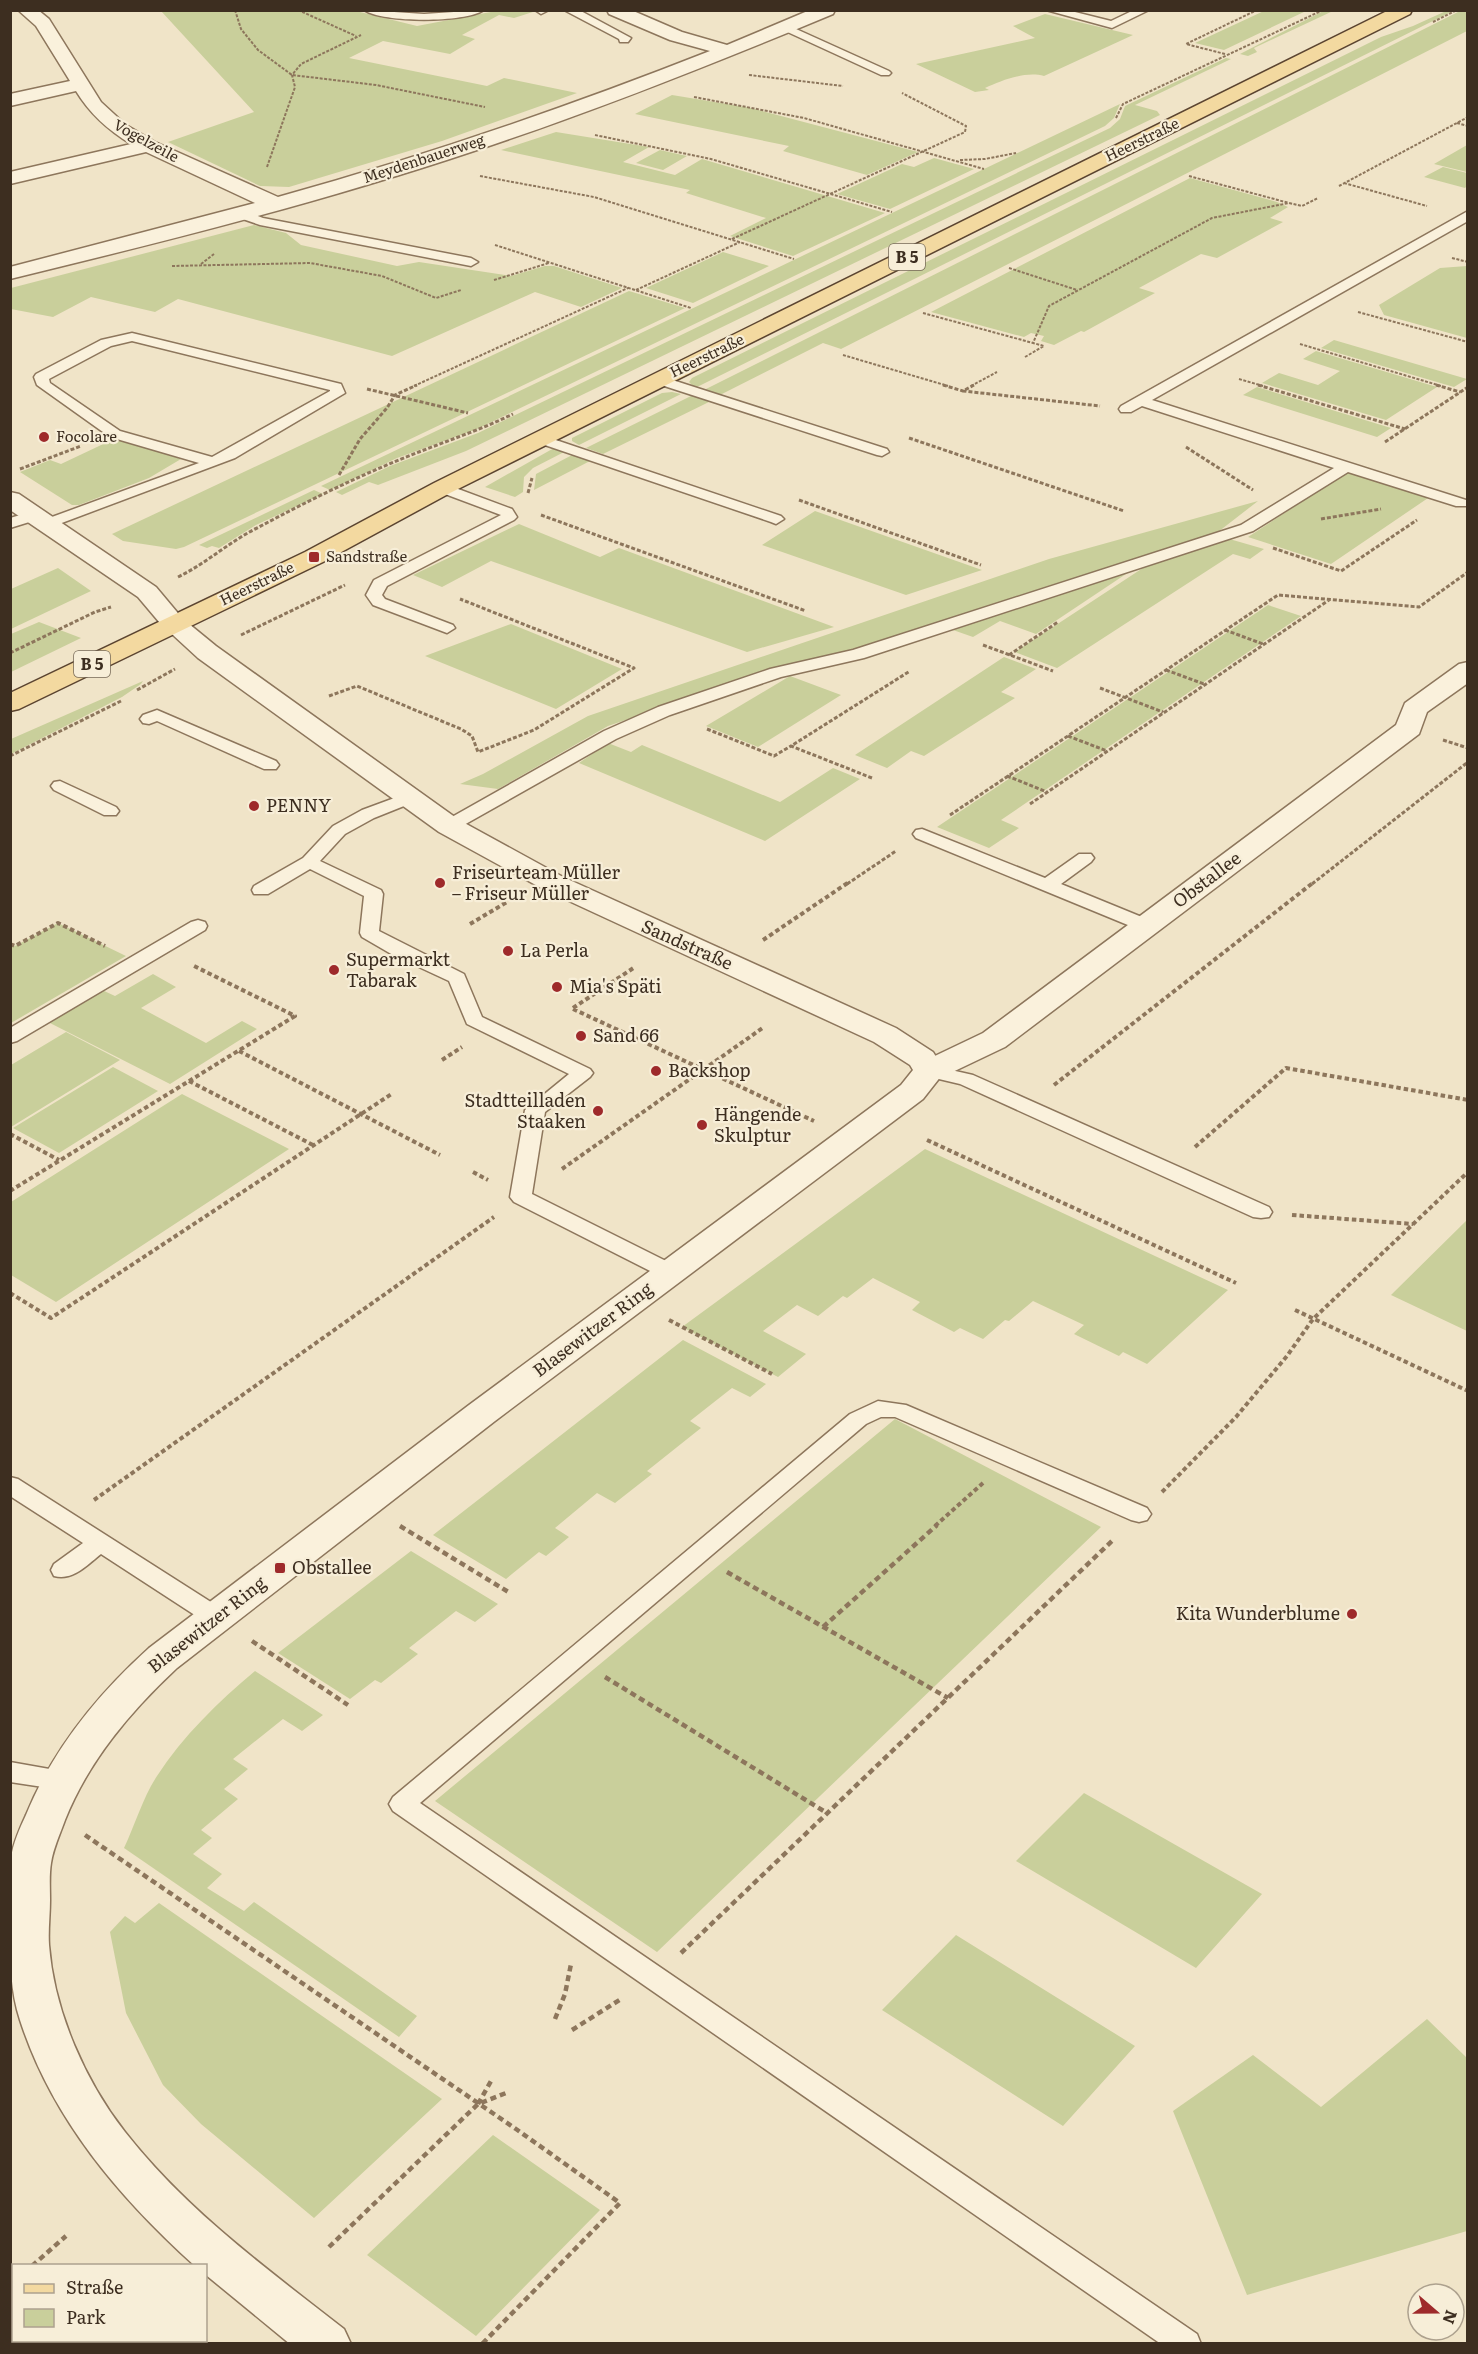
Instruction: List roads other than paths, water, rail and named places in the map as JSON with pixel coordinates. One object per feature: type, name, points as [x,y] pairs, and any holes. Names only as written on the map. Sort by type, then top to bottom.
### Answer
[{"type":"main road","name":"Heerstraße","points":[[10,703],[314,557],[442,488],[1404,10]]},
{"type":"street","points":[[615,10],[675,36],[726,50]]},
{"type":"street","name":"Meydenbauerweg","points":[[10,273],[242,214],[415,163],[534,123],[827,10]]},
{"type":"street","name":"Vogelzeile","points":[[23,19],[43,23],[80,84],[104,116],[119,129],[148,146],[260,198],[278,203]]},
{"type":"street","points":[[10,100],[80,84]]},
{"type":"street","points":[[10,178],[148,146]]},
{"type":"street","name":"Sandstraße","points":[[10,499],[147,592],[174,624],[207,652],[449,826],[553,883],[885,1035],[922,1059],[929,1071]]},
{"type":"street","name":"Obstallee","points":[[929,1071],[994,1040],[1147,926],[1409,728],[1414,709],[1467,670]]},
{"type":"street","name":"Blasewitzer Ring","points":[[327,2343],[201,2247],[143,2197],[92,2140],[51,2079],[31,2031],[21,1968],[20,1934],[25,1883],[55,1795],[97,1728],[135,1684],[163,1658],[631,1301],[912,1092],[929,1071]]},
{"type":"lane","points":[[369,10],[413,19],[429,19],[479,10]]},
{"type":"lane","points":[[569,10],[625,38],[624,40]]},
{"type":"lane","points":[[1051,10],[1112,26],[1144,10]]},
{"type":"lane","points":[[785,27],[885,73]]},
{"type":"lane","points":[[242,214],[260,221],[471,262]]},
{"type":"lane","points":[[1126,409],[1466,215]]},
{"type":"lane","points":[[10,523],[40,520],[213,462],[338,393],[336,387],[132,337],[106,343],[41,377],[44,385],[115,434],[213,462]]},
{"type":"lane","points":[[660,380],[882,452]]},
{"type":"lane","points":[[1140,401],[1454,501]]},
{"type":"lane","points":[[541,439],[776,519]]},
{"type":"lane","points":[[449,826],[610,735],[664,711],[776,673],[858,654],[1247,528],[1346,467]]},
{"type":"lane","points":[[442,488],[507,512],[509,517],[380,583],[374,595],[379,602],[447,628]]},
{"type":"lane","points":[[149,719],[157,715],[270,765]]},
{"type":"lane","points":[[60,786],[110,811]]},
{"type":"lane","points":[[261,890],[309,862],[339,830],[368,814],[408,798]]},
{"type":"lane","points":[[922,834],[1147,926]]},
{"type":"lane","points":[[1047,885],[1085,858]]},
{"type":"lane","points":[[309,862],[374,894],[369,933],[400,951],[457,978],[474,1020],[583,1073],[535,1110],[521,1197],[670,1272]]},
{"type":"lane","points":[[10,1036],[198,926]]},
{"type":"lane","points":[[929,1071],[966,1079],[1261,1212]]},
{"type":"lane","points":[[1139,1514],[897,1410],[878,1409],[858,1419],[402,1804],[1186,2343]]},
{"type":"lane","points":[[10,1485],[216,1617]]},
{"type":"lane","points":[[63,1570],[101,1542]]},
{"type":"lane","points":[[10,1772],[55,1795]]},
{"type":"place","name":"Focolare","points":[[44,437]]},
{"type":"place","name":"Sandstraße","points":[[314,557]]},
{"type":"place","name":"PENNY","points":[[254,806]]},
{"type":"place","name":"Friseurteam Müller – Friseur Müller","points":[[440,883]]},
{"type":"place","name":"La Perla","points":[[508,951]]},
{"type":"place","name":"Supermarkt Tabarak","points":[[334,970]]},
{"type":"place","name":"Mia's Späti","points":[[557,987]]},
{"type":"place","name":"Sand 66","points":[[581,1036]]},
{"type":"place","name":"Backshop","points":[[656,1071]]},
{"type":"place","name":"Stadtteilladen Staaken","points":[[598,1111]]},
{"type":"place","name":"Hängende Skulptur","points":[[702,1125]]},
{"type":"place","name":"Obstallee","points":[[280,1568]]},
{"type":"place","name":"Kita Wunderblume","points":[[1352,1614]]}]
